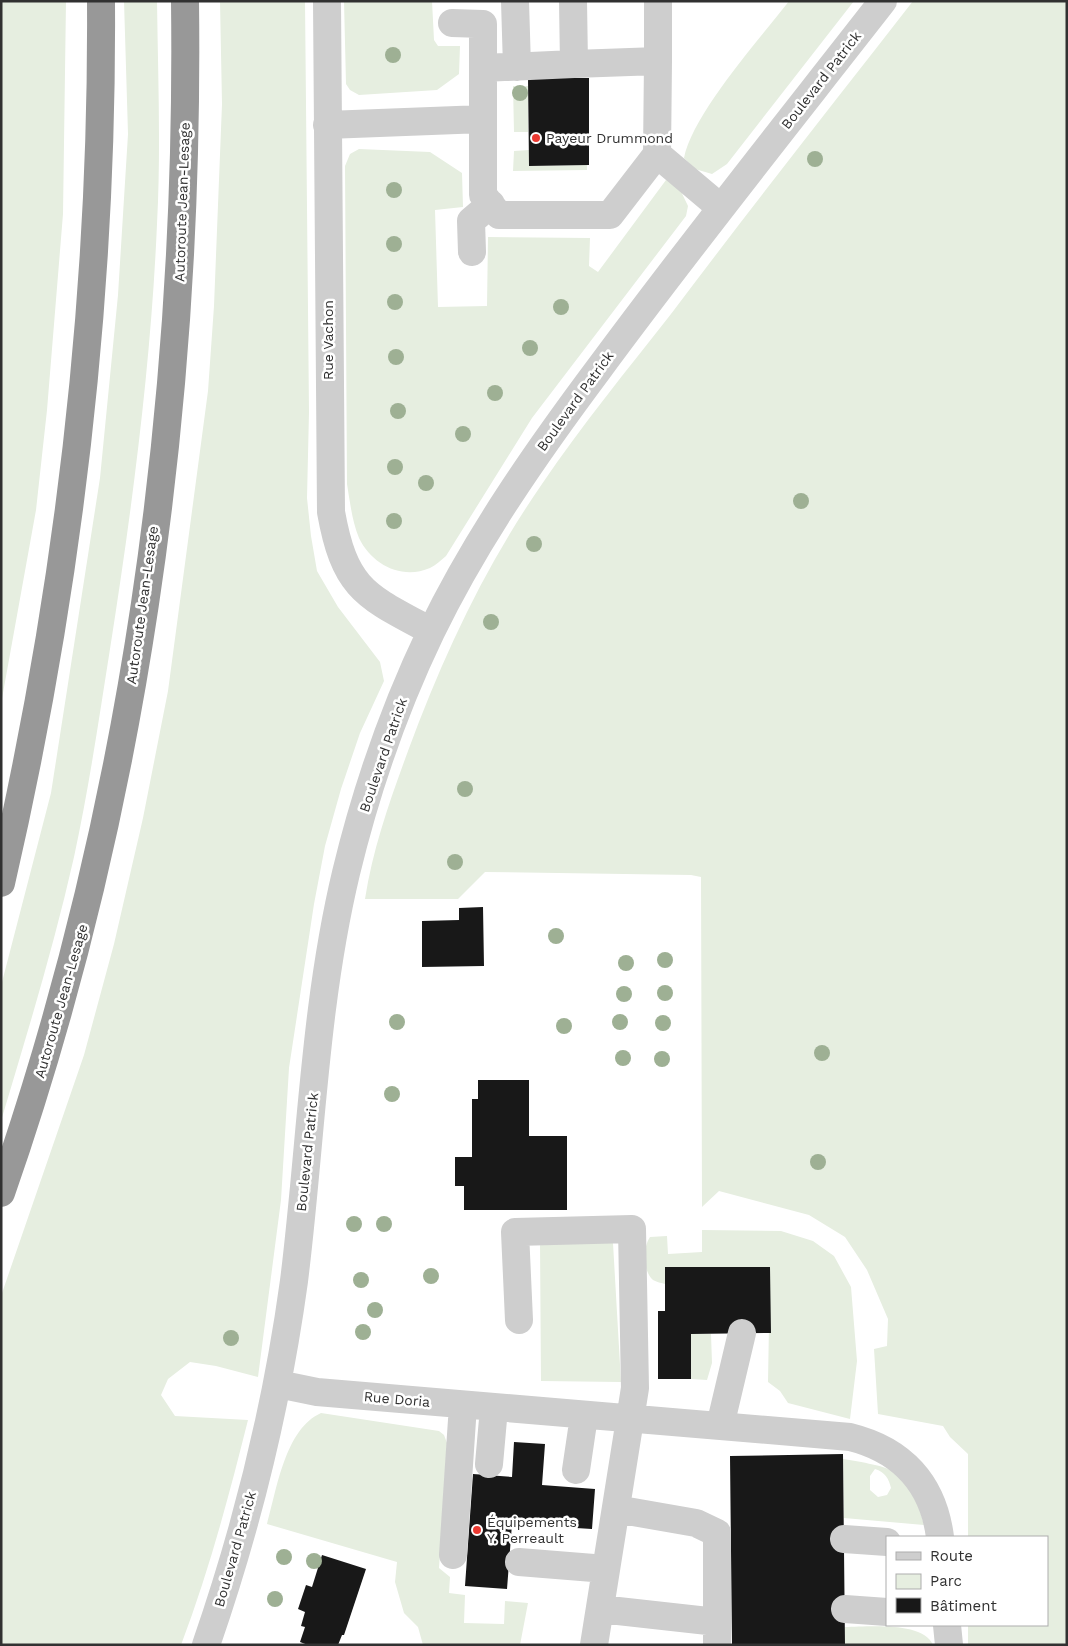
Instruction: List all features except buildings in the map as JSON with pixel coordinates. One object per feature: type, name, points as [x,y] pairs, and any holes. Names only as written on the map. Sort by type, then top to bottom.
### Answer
[{"type":"highway","points":[[1,883],[43,675],[77,454],[90,325],[97,224],[101,1]]},
{"type":"highway","name":"Autoroute Jean-Lesage","points":[[1,1193],[40,1074],[87,908],[112,791],[139,634],[154,527],[177,312],[184,147],[185,1]]},
{"type":"street","name":"Rue Vachon","points":[[326,1],[329,492],[334,530],[346,567],[358,586],[380,603],[431,631]]},
{"type":"street","points":[[515,1],[516,67]]},
{"type":"street","points":[[573,1],[574,64]]},
{"type":"street","points":[[452,23],[483,24],[484,195],[499,215],[610,215],[657,154],[658,1]]},
{"type":"street","name":"Boulevard Patrick","points":[[206,1645],[239,1544],[278,1384],[294,1276],[320,1034],[337,916],[356,833],[380,756],[409,679],[431,631],[468,563],[543,445],[650,298],[883,1]]},
{"type":"street","points":[[483,68],[658,61]]},
{"type":"street","points":[[327,124],[483,119]]},
{"type":"street","points":[[657,154],[721,208]]},
{"type":"street","points":[[472,252],[471,222],[491,204]]},
{"type":"street","points":[[519,1320],[515,1221],[632,1229],[635,1388],[594,1645]]},
{"type":"street","points":[[720,1426],[742,1333]]},
{"type":"street","name":"Rue Doria","points":[[278,1384],[316,1392],[631,1420],[808,1431],[850,1436],[874,1443],[892,1453],[912,1470],[926,1490],[937,1515],[940,1536]]},
{"type":"street","points":[[453,1555],[463,1405]]},
{"type":"street","points":[[489,1464],[505,1409]]},
{"type":"street","points":[[576,1470],[584,1416]]},
{"type":"street","points":[[600,1609],[721,1624],[724,1539],[717,1533],[696,1523],[616,1509]]},
{"type":"street","points":[[844,1539],[886,1542]]},
{"type":"street","points":[[519,1562],[606,1569]]},
{"type":"street","points":[[845,1609],[886,1612]]},
{"type":"street","points":[[947,1626],[949,1645]]},
{"type":"green space","points":[[1,1],[66,1],[63,214],[47,410],[36,510],[1,704]]},
{"type":"green space","points":[[124,1],[157,1],[158,196],[154,277],[140,437],[94,753],[79,831],[49,957],[1,1121],[1,986],[51,793],[100,478],[118,295],[128,134]]},
{"type":"green space","points":[[220,1],[305,1],[309,412],[307,498],[311,536],[317,571],[338,607],[380,662],[384,681],[360,733],[341,789],[325,846],[314,904],[289,1068],[281,1200],[258,1377],[216,1366],[190,1362],[168,1379],[161,1395],[175,1416],[248,1420],[218,1533],[181,1645],[1,1645],[1,1296],[84,1055],[114,944],[143,818],[168,691],[208,391],[214,306],[222,104]]},
{"type":"green space","points":[[344,1],[432,1],[434,40],[438,46],[460,46],[459,74],[437,90],[359,95],[350,90],[346,84]]},
{"type":"green space","points":[[789,1],[854,1],[727,164],[712,174],[695,169],[684,158],[700,120],[729,77]]},
{"type":"green space","points":[[913,1],[1067,1],[1067,1645],[968,1645],[968,1626],[1048,1626],[1048,1536],[968,1536],[968,1454],[950,1437],[943,1426],[878,1414],[874,1349],[887,1346],[888,1319],[867,1270],[845,1237],[809,1215],[719,1191],[702,1207],[701,877],[691,875],[485,872],[458,899],[365,899],[368,880],[383,824],[401,769],[450,647],[483,580],[521,516],[557,462]]},
{"type":"green space","points":[[513,86],[528,86],[528,132],[514,132]]},
{"type":"green space","points":[[359,149],[430,152],[462,173],[463,207],[435,210],[438,307],[487,306],[488,237],[590,238],[589,266],[598,272],[666,180],[677,183],[688,206],[686,216],[532,418],[446,556],[432,567],[419,571],[399,571],[389,568],[380,563],[365,548],[359,538],[355,525],[347,484],[345,166],[350,154]]},
{"type":"green space","points":[[529,150],[529,166],[587,165],[587,170],[513,171],[514,151]]},
{"type":"green space","points":[[702,1230],[781,1231],[813,1241],[834,1256],[851,1287],[857,1361],[850,1419],[788,1403],[780,1391],[768,1382],[770,1267],[665,1267],[665,1284],[654,1281],[649,1276],[645,1265],[645,1252],[650,1237],[667,1236],[668,1254],[702,1252]]},
{"type":"green space","points":[[540,1241],[613,1243],[621,1382],[541,1381]]},
{"type":"green space","points":[[691,1334],[711,1334],[712,1363],[707,1380],[691,1379]]},
{"type":"green space","points":[[321,1413],[439,1431],[444,1435],[447,1443],[439,1568],[450,1577],[449,1593],[465,1595],[464,1623],[504,1624],[505,1601],[528,1603],[520,1645],[423,1645],[418,1627],[404,1613],[395,1582],[397,1562],[267,1524],[284,1461],[291,1446],[299,1432],[309,1421]]},
{"type":"green space","points":[[843,1459],[876,1465],[898,1474],[907,1482],[913,1492],[924,1525],[844,1518]],"holes":[[[875,1469],[886,1476],[889,1482],[891,1488],[887,1495],[878,1497],[870,1490],[870,1476]]]},
{"type":"green space","points":[[880,1626],[907,1629],[927,1637],[933,1645],[845,1645],[845,1627]]},
{"type":"place","name":"Payeur Drummond","points":[[536,138]]},
{"type":"place","name":"Équipements Y. Perreault","points":[[477,1530]]}]
